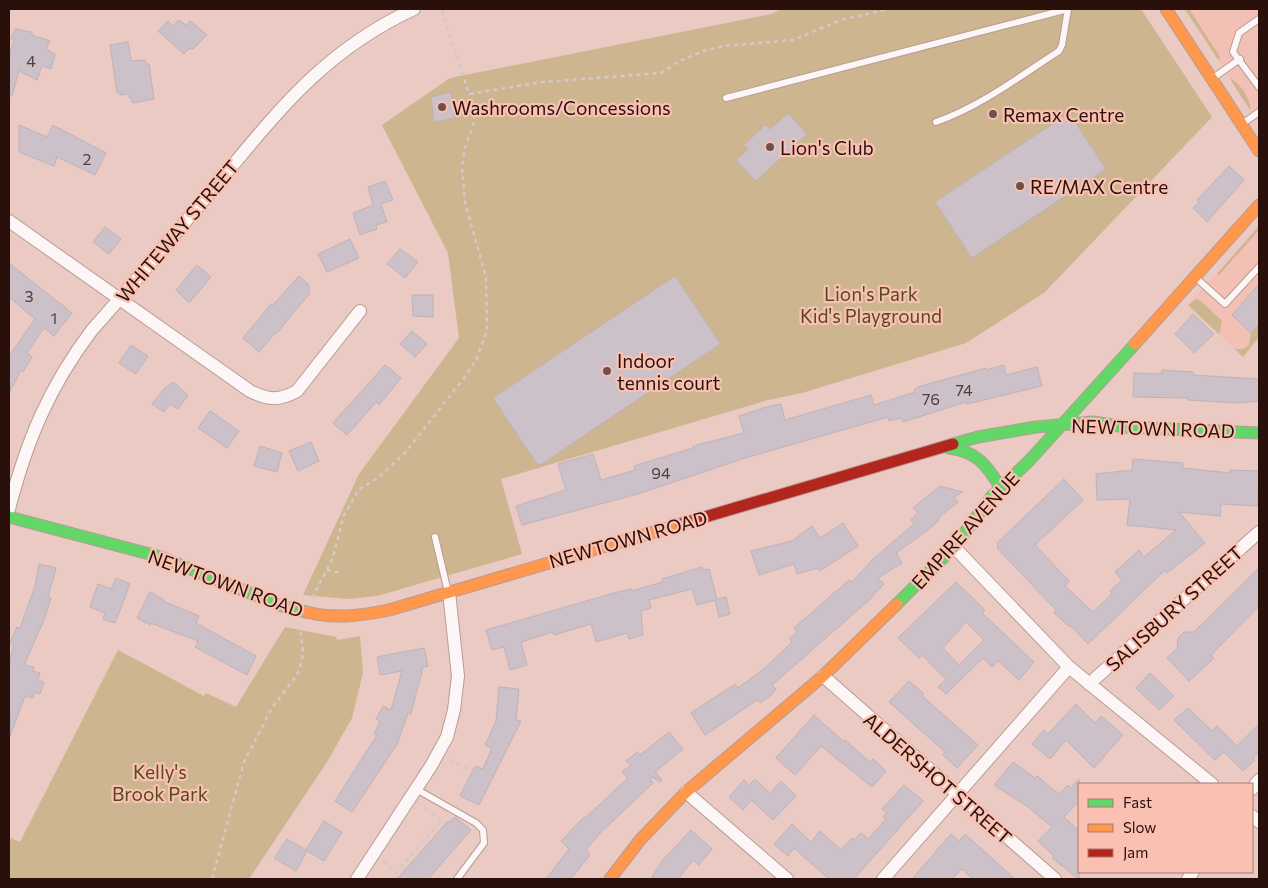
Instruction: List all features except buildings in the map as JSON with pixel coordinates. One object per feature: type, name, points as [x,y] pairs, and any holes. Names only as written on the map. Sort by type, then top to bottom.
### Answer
[{"type":"street","name":"WHITEWAY STREET","points":[[9,509],[27,444],[52,391],[83,341],[296,91],[345,49],[379,27],[414,9]]},
{"type":"street","points":[[1166,9],[1259,150]]},
{"type":"street","name":"EMPIRE AVENUE","points":[[610,879],[640,840],[686,792],[823,676],[954,548],[1000,487],[1020,470],[1062,425],[1259,204]]},
{"type":"street","points":[[9,221],[250,391],[267,399],[283,399],[297,391],[360,311]]},
{"type":"street","name":"NEWTOWN ROAD","points":[[9,517],[161,557],[252,595],[316,616],[358,616],[449,592],[987,435],[1100,422],[1126,427],[1259,433]]},
{"type":"street","points":[[941,447],[964,449],[975,454],[983,460],[1000,487]]},
{"type":"street","name":"SALISBURY STREET","points":[[1089,684],[1259,532]]},
{"type":"street","points":[[954,548],[1069,667],[1211,783]]},
{"type":"street","points":[[357,879],[418,795],[442,747],[454,710],[458,669],[449,592]]},
{"type":"street","points":[[883,879],[1069,667]]},
{"type":"street","name":"ALDERSHOT STREET","points":[[823,676],[1055,879]]},
{"type":"street","points":[[686,792],[787,879]]},
{"type":"lane","points":[[726,98],[1068,9],[1062,45],[1059,51],[986,99],[955,115],[936,122]]},
{"type":"lane","points":[[1259,19],[1239,32],[1233,52],[1259,87]]},
{"type":"lane","points":[[1212,78],[1240,59]]},
{"type":"lane","points":[[1242,124],[1259,112]]},
{"type":"lane","points":[[1194,276],[1225,304],[1259,267]]},
{"type":"lane","points":[[435,537],[449,592]]},
{"type":"lane","points":[[418,795],[476,823],[483,830],[484,843],[457,879]]},
{"type":"path","points":[[469,94],[543,82],[661,73],[679,61],[706,50],[724,46],[793,40],[842,20],[889,9]]},
{"type":"path","points":[[311,600],[338,546],[344,517],[359,489],[378,478],[405,453],[468,372],[476,360],[487,331],[486,277],[464,203],[462,167],[469,130],[475,120],[469,94],[442,11]]},
{"type":"path","points":[[326,570],[342,571]]},
{"type":"path","points":[[212,879],[244,762],[272,708],[296,675],[301,664],[303,653],[300,627]]},
{"type":"path","points":[[447,761],[468,769]]},
{"type":"path","points":[[381,858],[396,873],[441,822],[418,795]]},
{"type":"shaded area","points":[[1185,9],[1259,9],[1259,124],[1219,61]]},
{"type":"shaded area","points":[[1259,226],[1259,337],[1243,357],[1188,305]]},
{"type":"green space","name":"Lion's Park Kid's Playground","points":[[782,9],[1141,9],[1212,117],[1045,292],[966,343],[802,393],[768,400],[501,479],[522,554],[377,596],[348,599],[303,595],[359,474],[459,338],[448,253],[382,125],[450,78],[771,14]]},
{"type":"green space","points":[[1185,9],[1189,9],[1220,57],[1219,61]]},
{"type":"green space","points":[[1230,79],[1237,83],[1244,92],[1249,102],[1250,110]]},
{"type":"green space","points":[[1259,226],[1259,230],[1219,275],[1217,274]]},
{"type":"green space","points":[[1196,299],[1201,301],[1222,321],[1219,334],[1188,305]]},
{"type":"green space","points":[[1259,324],[1259,337],[1243,357],[1235,349],[1243,349],[1249,345],[1251,333]]},
{"type":"green space","name":"Kelly's Brook Park","points":[[285,627],[336,637],[337,640],[360,636],[363,673],[352,718],[327,762],[249,879],[9,879],[9,843],[11,838],[20,842],[118,650],[204,696],[206,693],[236,707]]},
{"type":"traffic: fast","points":[[897,604],[954,547],[992,496],[1029,461],[1135,344]]},
{"type":"traffic: fast","points":[[953,444],[978,437],[1036,427],[1093,422],[1126,427],[1259,433]]},
{"type":"traffic: fast","points":[[949,448],[967,452],[980,460],[1000,487]]},
{"type":"traffic: fast","points":[[9,517],[161,557],[282,606],[306,612]]},
{"type":"traffic: slow","points":[[1166,9],[1259,151]]},
{"type":"traffic: slow","points":[[1135,344],[1259,205]]},
{"type":"traffic: slow","points":[[306,612],[348,616],[389,610],[681,524]]},
{"type":"traffic: slow","points":[[610,879],[640,840],[686,792],[823,676],[897,604]]},
{"type":"traffic: jam","points":[[681,524],[953,444]]},
{"type":"place","name":"Washrooms/Concessions","points":[[442,107]]},
{"type":"place","name":"Remax Centre","points":[[993,114]]},
{"type":"place","name":"Lion's Club","points":[[770,147]]},
{"type":"place","name":"RE/MAX Centre","points":[[1020,186]]},
{"type":"place","name":"Indoor tennis court","points":[[607,371]]}]
